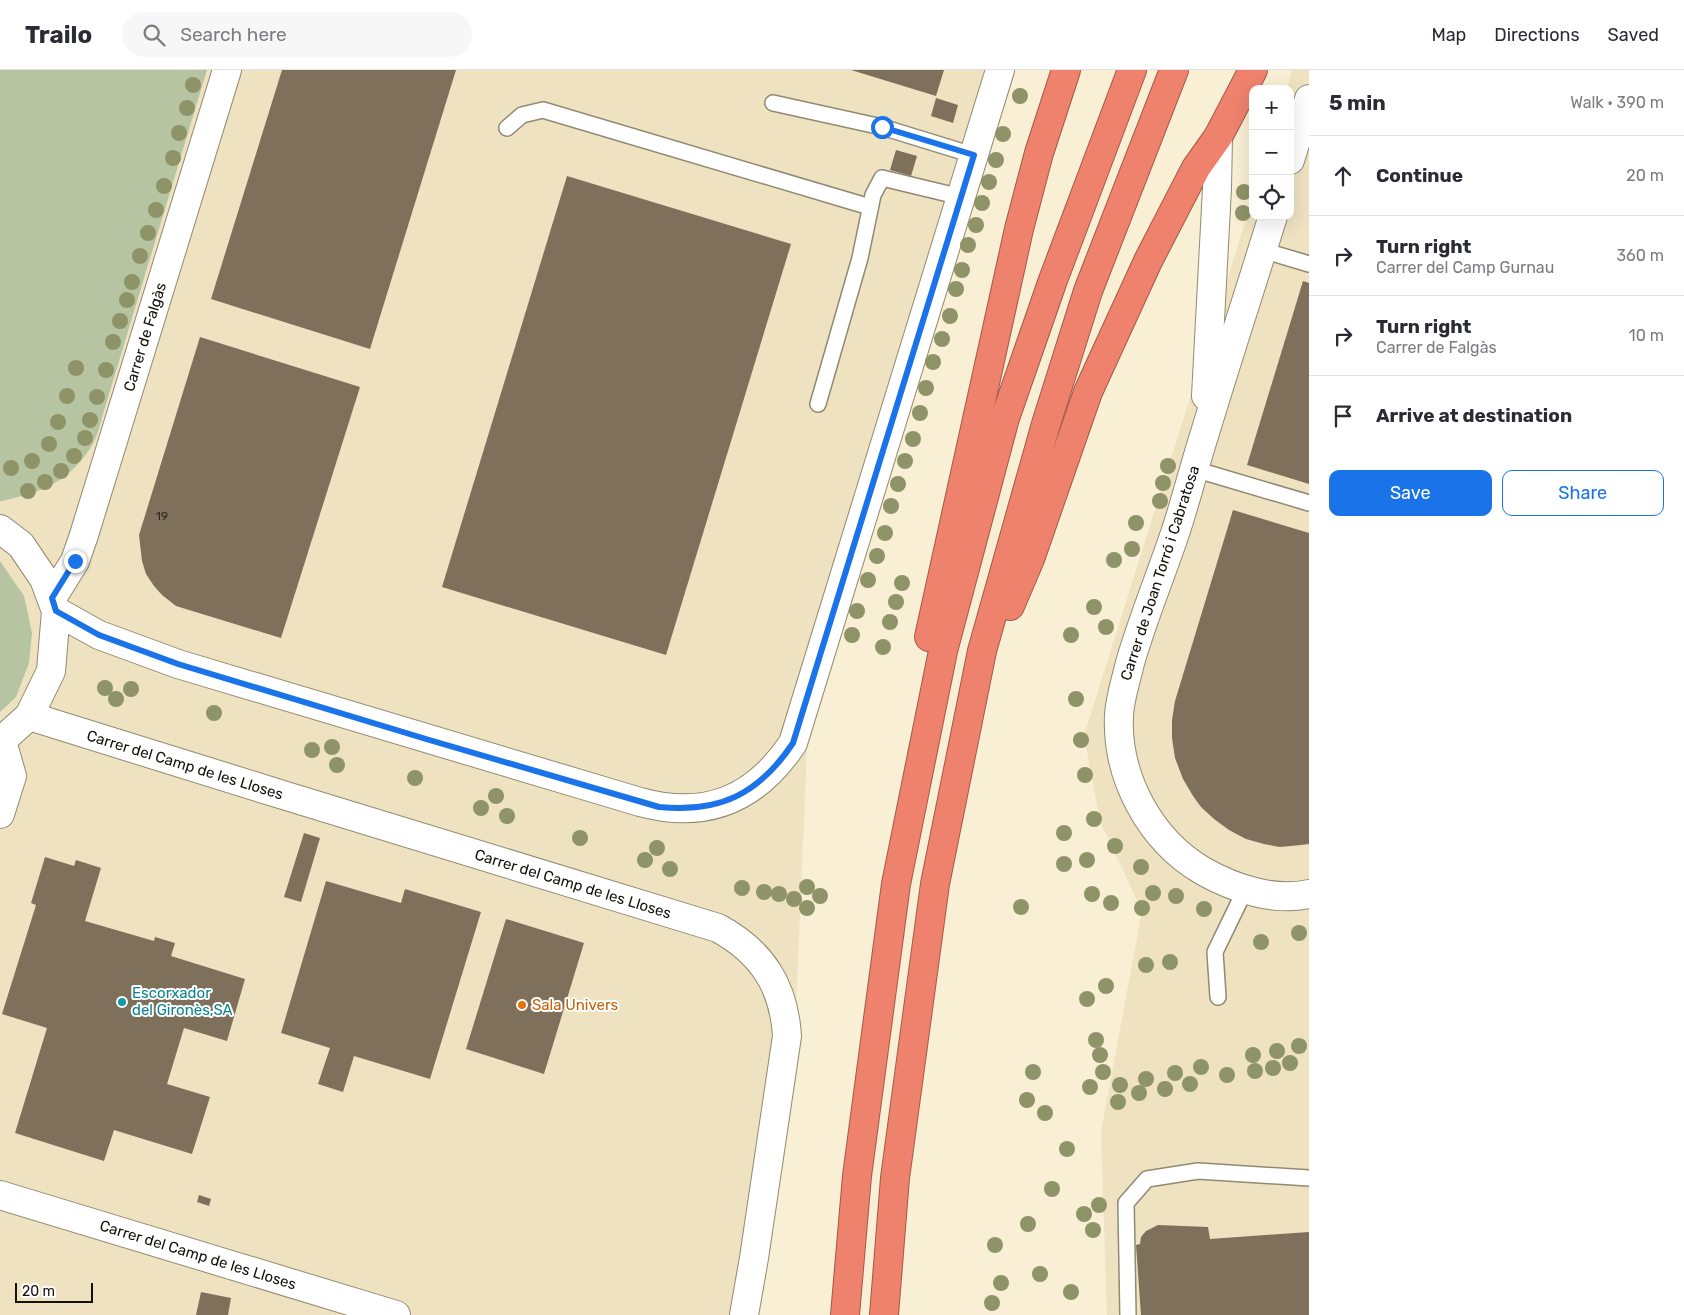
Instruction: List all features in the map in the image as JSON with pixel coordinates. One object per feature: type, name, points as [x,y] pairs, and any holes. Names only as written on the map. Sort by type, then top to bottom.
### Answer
[{"type":"highway","points":[[990,366],[989,302],[1000,241],[1049,70]]},
{"type":"highway","points":[[923,748],[926,655],[953,523],[990,366],[1019,229],[1039,154],[1066,70]]},
{"type":"highway","points":[[845,1315],[858,1176],[895,894],[944,651],[1005,418],[1053,280],[1132,70]]},
{"type":"highway","points":[[884,1315],[895,1178],[936,884],[982,651],[1046,424],[1088,292],[1174,70]]},
{"type":"highway","points":[[976,683],[1030,559],[1088,392],[1157,244],[1196,168],[1218,137],[1253,70]]},
{"type":"street","name":"Carrer de Falgàs","points":[[54,605],[75,561],[84,535],[227,70]]},
{"type":"street","points":[[54,605],[99,635],[178,664],[640,802],[659,807],[688,809],[718,804],[736,797],[753,787],[769,774],[782,760],[793,743],[1000,70]]},
{"type":"street","points":[[1294,147],[1309,99]]},
{"type":"street","name":"Carrer de Joan Torró i Cabratosa","points":[[1204,435],[1218,137]]},
{"type":"street","name":"Carrer de Joan Torró i Cabratosa","points":[[1272,220],[1173,538],[1141,625],[1124,687],[1119,716],[1126,773],[1137,800],[1152,824],[1171,846],[1193,865],[1218,880],[1245,890],[1273,895],[1302,896],[1309,894]]},
{"type":"street","points":[[0,529],[20,544],[44,579],[54,605],[51,672],[29,716],[1,742],[12,776],[0,814]]},
{"type":"street","name":"Carrer del Camp de les Lloses","points":[[29,716],[283,796],[718,928],[750,949],[764,966],[775,984],[783,1004],[787,1036],[744,1315]]},
{"type":"street","name":"Carrer del Camp de les Lloses","points":[[0,1194],[396,1315]]},
{"type":"lane","points":[[773,103],[882,127],[974,155]]},
{"type":"lane","points":[[507,128],[522,114],[543,110],[870,207]]},
{"type":"lane","points":[[818,404],[860,258],[873,195],[882,178],[961,196]]},
{"type":"lane","points":[[1262,250],[1309,264]]},
{"type":"lane","points":[[1194,469],[1309,503]]},
{"type":"lane","points":[[1218,997],[1215,952],[1245,890]]},
{"type":"lane","points":[[1128,1315],[1126,1203],[1147,1179],[1198,1171],[1309,1178]]},
{"type":"shaded area","points":[[0,70],[1002,70],[808,723],[794,1055],[757,1315],[0,1315]]},
{"type":"shaded area","points":[[1292,70],[1309,70],[1309,1315],[1107,1315],[1101,1132],[1142,911],[1100,821],[1084,736],[1249,210],[1249,220],[1294,220],[1294,85],[1288,85]]},
{"type":"green space","points":[[0,70],[207,70],[100,426],[93,443],[82,459],[63,478],[29,494],[2,501],[0,501]]},
{"type":"green space","points":[[0,561],[24,596],[32,633],[29,663],[16,697],[0,712]]},
{"type":"building","points":[[282,70],[456,70],[370,349],[211,299]]},
{"type":"building","points":[[851,70],[944,70],[936,96]]},
{"type":"building","points":[[936,98],[958,105],[953,123],[931,116]]},
{"type":"building","points":[[896,150],[917,156],[911,176],[890,170]]},
{"type":"building","points":[[567,176],[791,244],[666,655],[442,587]]},
{"type":"building","points":[[1303,281],[1309,283],[1309,484],[1247,465]]},
{"type":"building","points":[[200,337],[360,387],[281,638],[176,606],[154,586],[146,574],[142,561],[139,535]]},
{"type":"building","points":[[1233,510],[1309,533],[1309,844],[1280,847],[1246,839],[1229,830],[1201,807],[1183,779],[1175,758],[1172,720],[1175,701]]},
{"type":"building","points":[[304,833],[320,838],[301,902],[284,897]]},
{"type":"building","name":"Escorxador del Gironès,SA","points":[[45,857],[74,866],[76,860],[101,868],[85,921],[154,941],[155,937],[175,943],[171,956],[245,979],[227,1041],[184,1028],[167,1084],[210,1097],[192,1154],[114,1130],[104,1161],[15,1133],[47,1028],[2,1014],[36,905],[31,903]]},
{"type":"building","points":[[326,881],[401,903],[405,889],[481,912],[430,1079],[354,1056],[343,1092],[318,1084],[330,1048],[281,1033]]},
{"type":"building","name":"Sala Univers","points":[[506,919],[584,943],[544,1074],[466,1049]]},
{"type":"building","points":[[199,1195],[211,1199],[209,1206],[197,1202]]},
{"type":"building","points":[[1158,1225],[1208,1227],[1210,1239],[1309,1232],[1309,1315],[1141,1315],[1136,1245],[1140,1244],[1141,1237],[1146,1231]]},
{"type":"building","points":[[201,1292],[231,1298],[228,1315],[196,1315]]},
{"type":"place","name":"Escorxador del Gironès,SA","points":[[122,1002]]},
{"type":"place","name":"Sala Univers","points":[[522,1005]]},
{"type":"route","points":[[75,561],[52,598],[56,611],[99,635],[130,647],[178,664],[659,807],[678,809],[698,808],[718,804],[736,797],[753,787],[769,774],[782,760],[793,743],[974,155],[882,127]]}]
